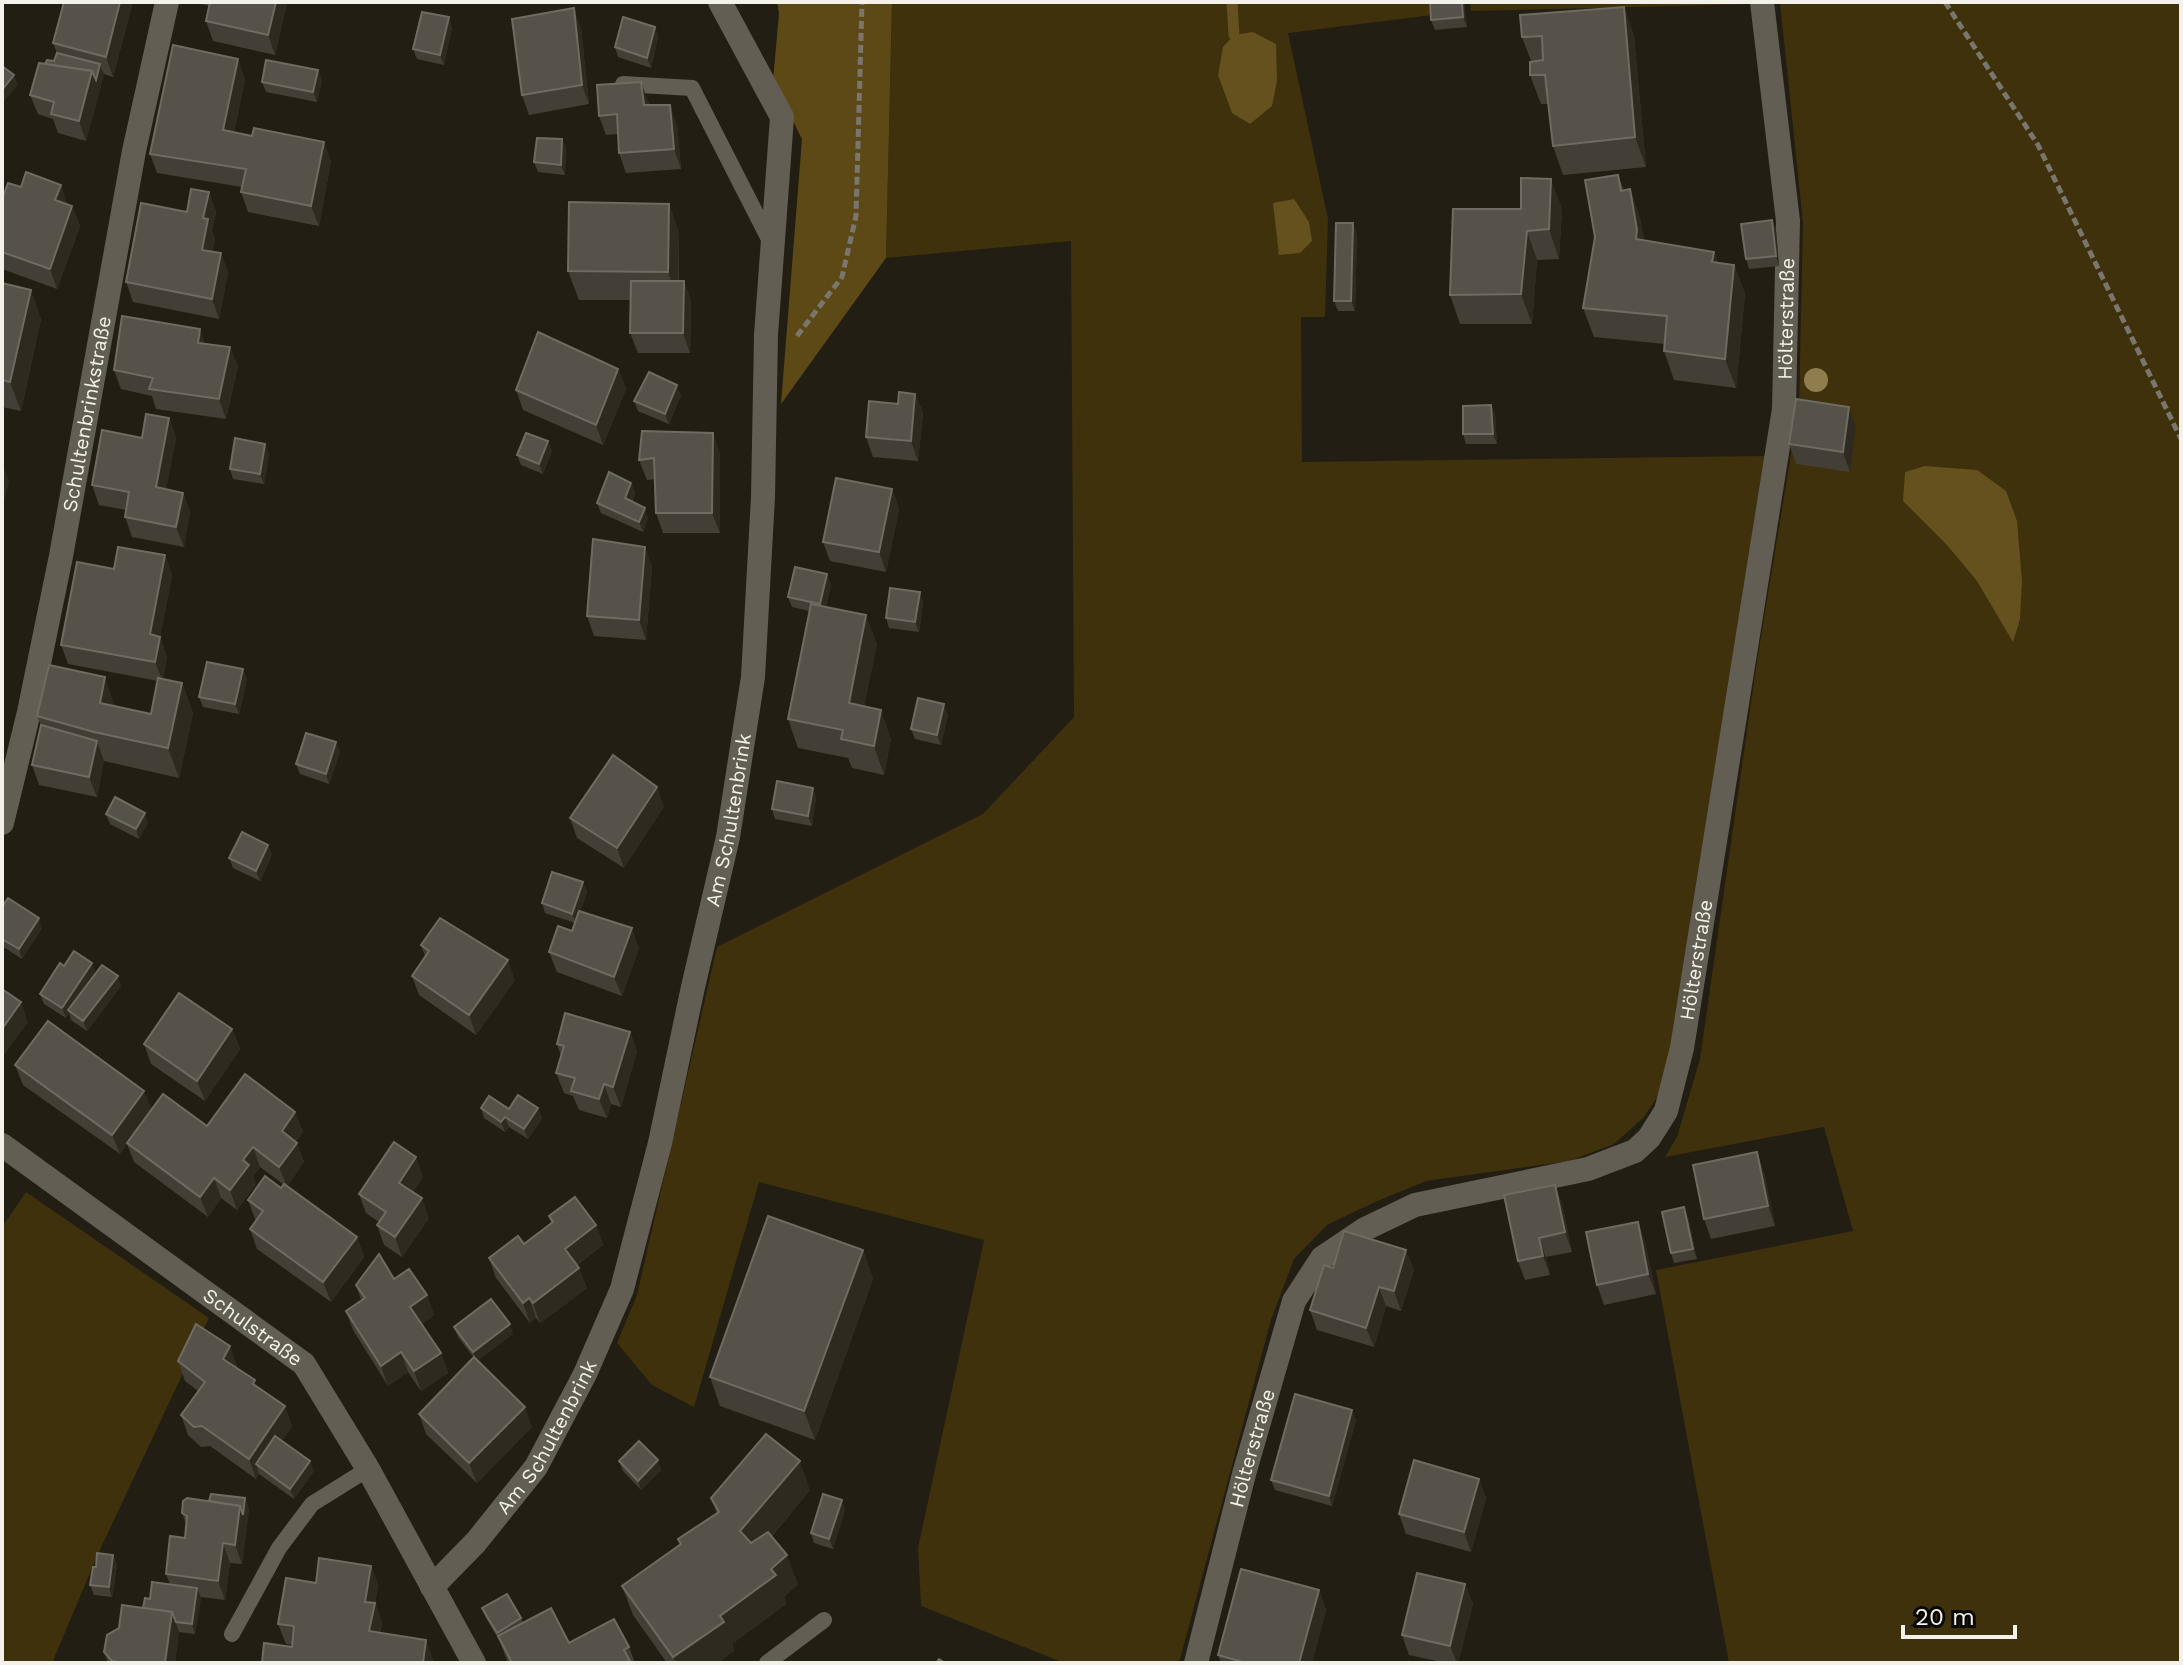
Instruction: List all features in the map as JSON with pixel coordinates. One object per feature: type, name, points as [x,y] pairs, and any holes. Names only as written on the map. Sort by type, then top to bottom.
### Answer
[{"type":"street","name":"Schultenbrinkstraße","points":[[2,823],[29,712],[61,556],[134,151],[167,2]]},
{"type":"street","name":"Am Schultenbrink","points":[[432,1587],[476,1542],[536,1467],[585,1374],[622,1289],[660,1143],[728,837],[751,692],[763,497],[766,366],[782,117],[720,2]]},
{"type":"street","name":"Hölterstraße","points":[[1196,1663],[1244,1474],[1294,1301],[1322,1258],[1365,1229],[1415,1205],[1588,1169],[1624,1156],[1649,1138],[1666,1111],[1684,1032],[1784,409],[1788,221],[1762,2]]},
{"type":"street","name":"Schulstraße","points":[[2,1145],[304,1364],[368,1469],[474,1663]]},
{"type":"lane","points":[[616,84],[692,88],[773,246]]},
{"type":"lane","points":[[232,1634],[279,1548],[312,1504],[368,1469]]},
{"type":"lane","points":[[767,1663],[824,1620]]},
{"type":"path","points":[[766,366],[806,327],[842,277],[856,216],[862,2]]},
{"type":"path","points":[[1945,2],[2038,145],[2181,439]]},
{"type":"shaded area","points":[[777,2],[892,2],[886,258],[781,404],[802,139],[773,81],[779,13]]},
{"type":"shaded area","points":[[892,2],[1431,2],[1433,15],[1288,33],[1328,219],[1325,317],[1301,317],[1302,462],[1765,456],[1685,989],[1661,1092],[1643,1118],[1614,1144],[1569,1161],[1426,1181],[1327,1225],[1294,1259],[1271,1320],[1179,1663],[1064,1663],[921,1606],[918,1548],[984,1240],[759,1182],[694,1407],[652,1385],[617,1343],[637,1295],[717,947],[983,814],[1074,717],[1071,241],[886,258]]},
{"type":"shaded area","points":[[1470,2],[1753,2],[1753,4],[1471,11]]},
{"type":"shaded area","points":[[1780,2],[2181,2],[2181,1663],[1729,1663],[1656,1270],[1853,1231],[1824,1127],[1665,1157],[1677,1137],[1700,1059],[1757,661],[1799,406],[1803,223]]},
{"type":"shaded area","points":[[1253,32],[1276,44],[1277,81],[1272,106],[1250,124],[1232,113],[1218,75],[1223,47],[1234,35]]},
{"type":"shaded area","points":[[1294,199],[1309,222],[1312,241],[1300,253],[1279,255],[1273,203]]},
{"type":"shaded area","points":[[1925,466],[1977,470],[2006,491],[2017,521],[2022,581],[2020,619],[2013,642],[1977,581],[1947,545],[1903,501],[1905,472]]},
{"type":"shaded area","points":[[26,1192],[209,1318],[98,1554],[52,1663],[2,1663],[2,1227]]},
{"type":"building","points":[[64,2],[120,2],[106,57],[53,43]]},
{"type":"building","points":[[210,2],[276,2],[268,35],[206,21]]},
{"type":"building","points":[[1430,2],[1462,2],[1463,17],[1431,20]]},
{"type":"building","points":[[1624,7],[1635,137],[1553,146],[1545,75],[1530,75],[1530,62],[1543,60],[1542,36],[1522,37],[1520,15]]},
{"type":"building","points":[[574,8],[582,85],[522,95],[512,19]]},
{"type":"building","points":[[422,12],[449,17],[440,55],[413,49]]},
{"type":"building","points":[[623,17],[655,27],[647,58],[615,47]]},
{"type":"building","points":[[173,45],[238,59],[223,130],[252,136],[254,128],[324,142],[311,206],[241,192],[246,169],[150,154]]},
{"type":"building","points":[[57,53],[100,64],[96,80],[92,71],[45,64],[47,60],[54,61]]},
{"type":"building","points":[[266,60],[318,70],[313,92],[262,82]]},
{"type":"building","points":[[39,63],[92,71],[79,121],[51,114],[54,102],[30,95]]},
{"type":"building","points":[[2,66],[14,75],[2,90]]},
{"type":"building","points":[[641,82],[644,105],[670,105],[674,149],[619,153],[617,114],[599,116],[597,85]]},
{"type":"building","points":[[537,138],[562,139],[561,165],[534,162]]},
{"type":"building","points":[[26,172],[61,185],[55,200],[72,206],[50,269],[2,252],[2,200],[8,183],[21,187]]},
{"type":"building","points":[[1618,175],[1621,191],[1630,189],[1636,239],[1714,252],[1712,262],[1734,265],[1725,359],[1664,351],[1667,316],[1583,308],[1595,237],[1585,180]]},
{"type":"building","points":[[1521,178],[1551,179],[1549,229],[1527,231],[1521,294],[1450,295],[1453,209],[1521,209]]},
{"type":"building","points":[[191,189],[209,192],[203,218],[208,219],[202,250],[221,253],[212,299],[126,282],[141,203],[187,212]]},
{"type":"building","points":[[569,202],[669,204],[668,272],[568,271]]},
{"type":"building","points":[[1772,220],[1776,256],[1746,259],[1741,224]]},
{"type":"building","points":[[1336,223],[1353,223],[1351,301],[1334,301]]},
{"type":"building","points":[[631,281],[684,281],[683,333],[630,333]]},
{"type":"building","points":[[2,283],[31,290],[10,382],[2,380]]},
{"type":"building","points":[[122,316],[200,329],[198,343],[230,347],[219,399],[149,389],[153,378],[114,370]]},
{"type":"building","points":[[538,332],[618,369],[596,425],[516,390]]},
{"type":"building","points":[[649,372],[677,385],[665,414],[634,401]]},
{"type":"building","points":[[899,392],[915,394],[911,441],[866,437],[869,401],[898,404]]},
{"type":"building","points":[[1796,399],[1849,407],[1843,452],[1789,444]]},
{"type":"building","points":[[1491,405],[1493,434],[1463,434],[1463,406]]},
{"type":"building","points":[[146,414],[169,418],[156,487],[183,493],[176,527],[125,517],[129,492],[92,485],[102,430],[142,438]]},
{"type":"building","points":[[642,431],[713,433],[712,513],[656,513],[654,458],[639,460]]},
{"type":"building","points":[[526,433],[548,441],[539,464],[517,455]]},
{"type":"building","points":[[235,438],[265,444],[260,474],[230,469]]},
{"type":"building","points":[[609,472],[631,483],[625,498],[645,508],[639,522],[597,503]]},
{"type":"building","points":[[836,478],[892,489],[879,552],[823,542]]},
{"type":"building","points":[[593,539],[645,547],[639,620],[587,616]]},
{"type":"building","points":[[118,547],[165,555],[150,634],[160,637],[155,662],[61,645],[77,562],[114,569]]},
{"type":"building","points":[[795,567],[827,574],[820,604],[788,597]]},
{"type":"building","points":[[890,588],[920,592],[915,622],[886,618]]},
{"type":"building","points":[[811,604],[866,615],[849,703],[881,710],[874,746],[841,739],[843,730],[788,719]]},
{"type":"building","points":[[207,662],[243,669],[235,704],[199,697]]},
{"type":"building","points":[[49,665],[105,677],[100,703],[151,714],[158,678],[182,683],[168,748],[37,716]]},
{"type":"building","points":[[918,698],[944,704],[937,735],[911,729]]},
{"type":"building","points":[[41,725],[97,741],[89,777],[32,765]]},
{"type":"building","points":[[306,733],[336,742],[326,774],[296,764]]},
{"type":"building","points":[[613,755],[657,787],[617,848],[570,818]]},
{"type":"building","points":[[777,781],[813,788],[808,816],[772,809]]},
{"type":"building","points":[[115,797],[145,813],[136,829],[106,814]]},
{"type":"building","points":[[242,832],[268,845],[256,871],[229,858]]},
{"type":"building","points":[[552,872],[583,882],[572,914],[542,903]]},
{"type":"building","points":[[8,898],[39,918],[19,949],[2,939],[2,907]]},
{"type":"building","points":[[579,911],[632,928],[614,977],[549,952],[558,926],[572,931]]},
{"type":"building","points":[[440,918],[508,960],[469,1015],[412,976],[429,951],[421,945]]},
{"type":"building","points":[[74,951],[92,963],[62,1008],[40,994],[60,963],[64,966]]},
{"type":"building","points":[[102,965],[118,976],[83,1021],[68,1010]]},
{"type":"building","points":[[2,989],[21,1002],[2,1029]]},
{"type":"building","points":[[179,993],[232,1029],[197,1081],[144,1044]]},
{"type":"building","points":[[565,1013],[630,1032],[613,1087],[604,1084],[599,1099],[571,1091],[575,1078],[556,1073],[564,1046],[557,1044]]},
{"type":"building","points":[[48,1021],[144,1091],[112,1135],[15,1065]]},
{"type":"building","points":[[245,1074],[295,1112],[282,1131],[297,1143],[279,1167],[253,1147],[243,1160],[249,1165],[230,1190],[214,1178],[200,1197],[127,1143],[163,1094],[207,1126]]},
{"type":"building","points":[[518,1095],[538,1108],[524,1129],[505,1117],[501,1122],[481,1108],[489,1096],[509,1109]]},
{"type":"building","points":[[394,1142],[416,1157],[399,1183],[422,1198],[395,1237],[377,1225],[386,1212],[359,1194]]},
{"type":"building","points":[[1757,1152],[1768,1206],[1704,1219],[1693,1165]]},
{"type":"building","points":[[265,1176],[281,1188],[284,1184],[357,1237],[323,1282],[250,1229],[263,1211],[248,1200]]},
{"type":"building","points":[[1555,1185],[1565,1232],[1539,1238],[1543,1256],[1518,1261],[1504,1195]]},
{"type":"building","points":[[575,1197],[596,1225],[565,1249],[579,1268],[533,1303],[529,1298],[523,1303],[489,1258],[518,1236],[524,1244],[553,1222],[549,1216]]},
{"type":"building","points":[[1684,1207],[1693,1249],[1671,1253],[1662,1212]]},
{"type":"building","points":[[768,1216],[863,1250],[804,1411],[710,1377]]},
{"type":"building","points":[[1638,1222],[1648,1274],[1597,1285],[1586,1232]]},
{"type":"building","points":[[1344,1231],[1406,1250],[1394,1291],[1379,1287],[1366,1328],[1310,1310],[1324,1265],[1333,1268]]},
{"type":"building","points":[[379,1254],[394,1279],[409,1269],[427,1295],[410,1307],[441,1353],[414,1371],[401,1352],[381,1366],[346,1311],[365,1298],[356,1285]]},
{"type":"building","points":[[491,1299],[510,1324],[473,1352],[454,1327]]},
{"type":"building","points":[[196,1324],[230,1346],[223,1359],[255,1380],[253,1384],[285,1406],[249,1459],[202,1426],[194,1427],[181,1415],[205,1382],[178,1361]]},
{"type":"building","points":[[474,1357],[525,1407],[469,1463],[419,1414]]},
{"type":"building","points":[[1295,1394],[1352,1410],[1329,1496],[1271,1480]]},
{"type":"building","points":[[766,1434],[800,1461],[740,1531],[751,1543],[768,1532],[787,1555],[771,1569],[776,1575],[720,1616],[724,1622],[673,1657],[622,1586],[681,1544],[678,1539],[719,1512],[711,1498]]},
{"type":"building","points":[[275,1436],[310,1461],[290,1489],[256,1464]]},
{"type":"building","points":[[639,1441],[658,1460],[638,1481],[619,1461]]},
{"type":"building","points":[[1414,1460],[1479,1479],[1464,1532],[1399,1514]]},
{"type":"building","points":[[211,1494],[245,1498],[243,1515],[240,1506],[209,1501]]},
{"type":"building","points":[[823,1494],[842,1500],[829,1539],[811,1533]]},
{"type":"building","points":[[187,1498],[240,1506],[235,1545],[223,1543],[218,1581],[166,1574],[170,1536],[185,1538],[187,1516],[182,1513],[183,1501]]},
{"type":"building","points":[[97,1553],[113,1555],[109,1587],[90,1585]]},
{"type":"building","points":[[319,1558],[371,1566],[365,1602],[375,1603],[369,1631],[426,1640],[423,1663],[262,1663],[264,1643],[292,1647],[294,1626],[278,1624],[286,1578],[316,1583]]},
{"type":"building","points":[[1241,1569],[1319,1590],[1299,1663],[1246,1663],[1218,1655]]},
{"type":"building","points":[[1417,1573],[1465,1584],[1450,1646],[1402,1635]]},
{"type":"building","points":[[152,1582],[197,1588],[192,1624],[176,1622],[172,1612],[143,1608],[145,1598],[150,1599]]},
{"type":"building","points":[[507,1594],[521,1618],[497,1633],[482,1608]]},
{"type":"building","points":[[122,1605],[172,1612],[165,1663],[112,1661],[104,1652],[107,1635],[119,1628]]},
{"type":"building","points":[[551,1608],[569,1643],[614,1619],[629,1647],[624,1650],[631,1663],[512,1663],[498,1636]]},
{"type":"waterway","points":[[1232,2],[1234,35]]}]
